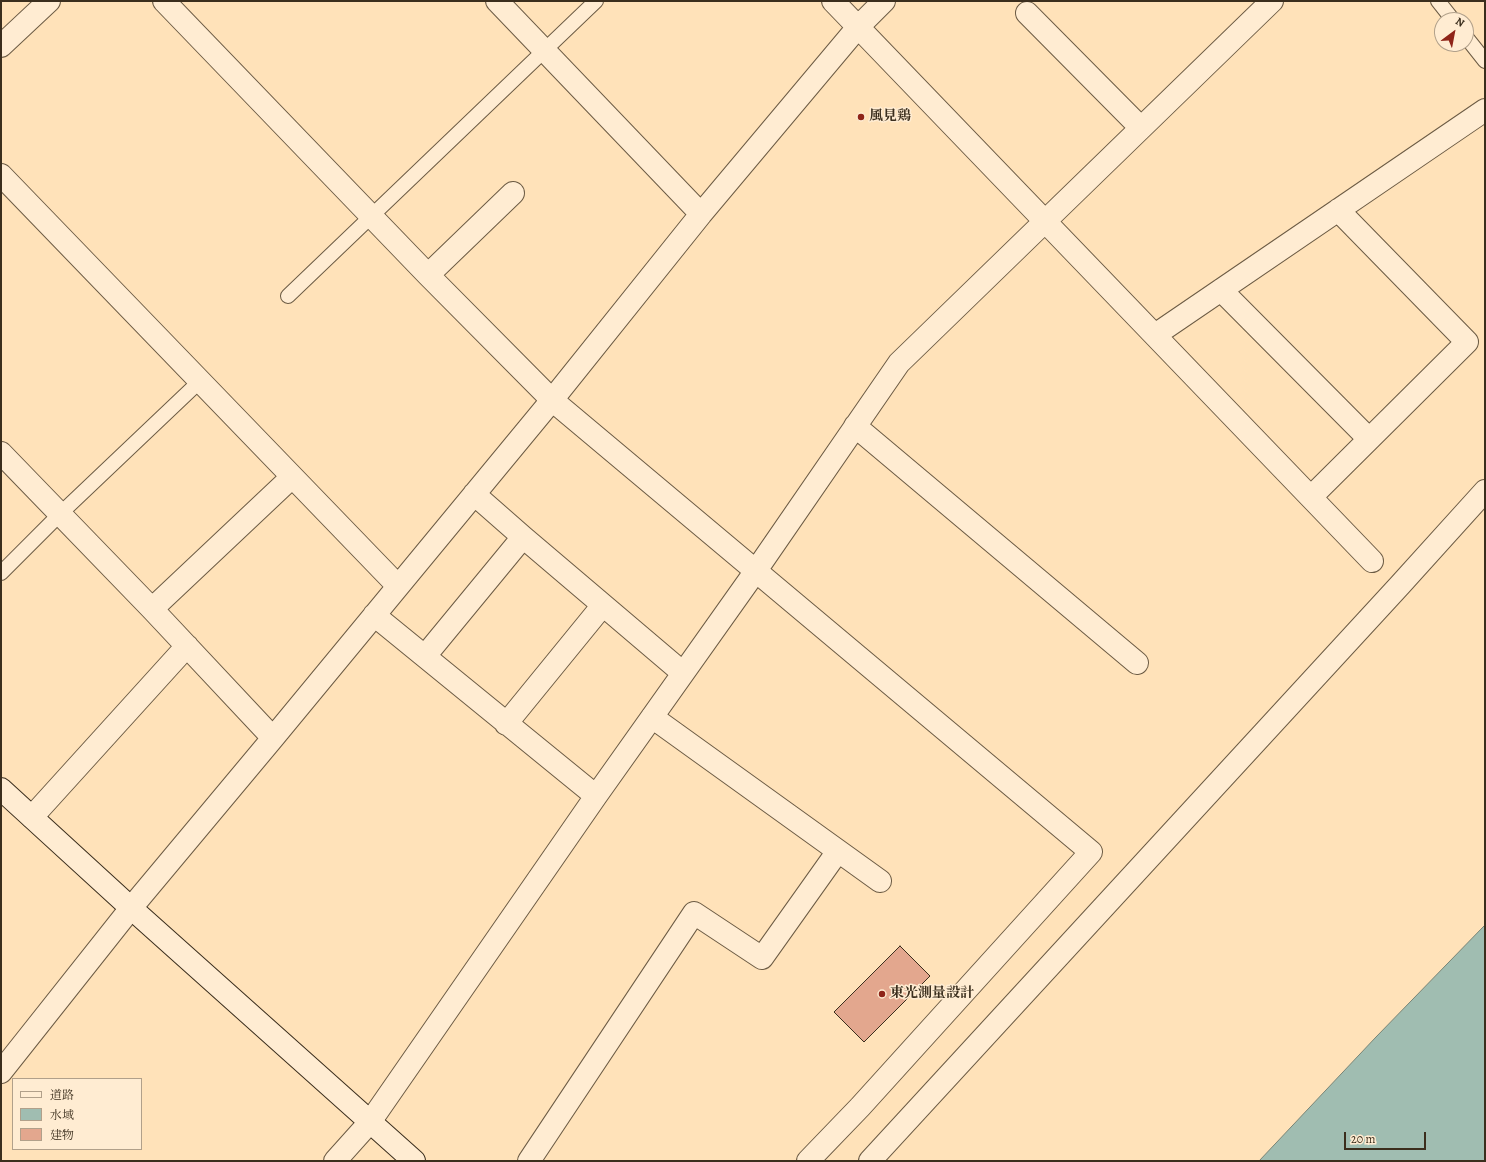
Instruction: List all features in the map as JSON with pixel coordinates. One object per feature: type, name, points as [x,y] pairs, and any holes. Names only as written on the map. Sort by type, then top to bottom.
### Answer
[{"type":"street","points":[[1,46],[49,1]]},
{"type":"street","points":[[164,1],[428,275],[552,400],[755,572],[1091,852],[860,1107],[808,1161]]},
{"type":"street","points":[[497,1],[701,214]]},
{"type":"street","points":[[833,1],[1372,560]]},
{"type":"street","points":[[1,1072],[131,908],[274,738],[552,400],[701,214],[858,26],[884,1]]},
{"type":"street","points":[[335,1161],[370,1122],[596,796],[755,572],[899,363],[1272,1]]},
{"type":"street","points":[[1027,13],[1141,128]]},
{"type":"street","points":[[1154,335],[1485,110]]},
{"type":"street","points":[[1,175],[398,586]]},
{"type":"street","points":[[428,275],[513,193]]},
{"type":"street","points":[[1311,497],[1467,342],[1338,210]]},
{"type":"street","points":[[1220,290],[1370,439]]},
{"type":"street","points":[[855,426],[1137,663]]},
{"type":"street","points":[[1,453],[274,738]]},
{"type":"street","points":[[152,609],[292,477]]},
{"type":"street","points":[[870,1161],[1485,491]]},
{"type":"street","points":[[474,494],[522,537],[684,673]]},
{"type":"street","points":[[424,656],[522,537]]},
{"type":"street","points":[[506,724],[603,605]]},
{"type":"street","points":[[374,615],[596,796]]},
{"type":"street","points":[[32,817],[187,646]]},
{"type":"street","points":[[652,717],[880,881]]},
{"type":"street","points":[[1,789],[131,908],[414,1161]]},
{"type":"street","points":[[529,1161],[694,913],[762,958],[838,851]]},
{"type":"lane","points":[[288,296],[596,1]]},
{"type":"lane","points":[[1438,1],[1447,12]]},
{"type":"lane","points":[[1474,47],[1485,61]]},
{"type":"lane","points":[[1,573],[60,514],[200,381]]},
{"type":"water","points":[[1485,925],[1485,1161],[1259,1161],[1376,1037]]},
{"type":"building","name":"東光測量設計","points":[[900,946],[930,976],[864,1042],[834,1012]]},
{"type":"place","name":"風見鶏","points":[[861,117]]},
{"type":"place","name":"東光測量設計","points":[[882,994]]}]
